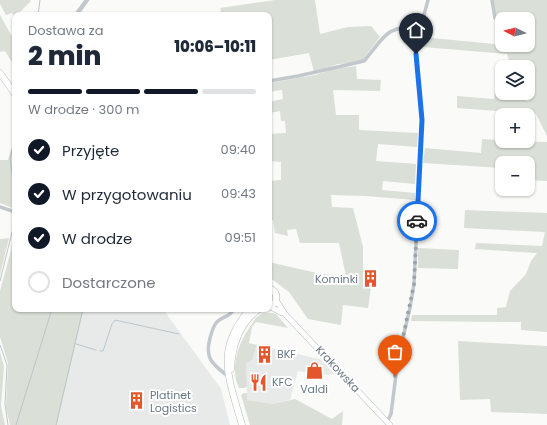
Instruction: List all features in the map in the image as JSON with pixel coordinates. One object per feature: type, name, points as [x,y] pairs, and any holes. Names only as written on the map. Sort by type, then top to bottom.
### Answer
[{"type":"main road","points":[[0,73],[12,90]]},
{"type":"main road","points":[[272,290],[276,293],[276,300],[272,305]]},
{"type":"main road","name":"Krakowska","points":[[276,300],[285,314],[388,423]]},
{"type":"main road","name":"Krakowska","points":[[272,308],[285,314]]},
{"type":"main road","points":[[242,425],[230,379],[227,353],[232,337],[239,323],[248,312]]},
{"type":"main road","points":[[230,379],[236,339],[249,319],[257,312]]},
{"type":"street","points":[[78,12],[87,0]]},
{"type":"street","points":[[388,423],[391,414],[398,359],[410,309],[415,276],[422,120],[416,62],[418,39],[428,0]]},
{"type":"street","points":[[492,0],[495,18]]},
{"type":"street","points":[[272,80],[364,61],[376,45],[391,31],[400,28],[421,26]]},
{"type":"street","points":[[0,207],[12,211]]},
{"type":"street","points":[[230,379],[210,359],[208,347],[215,325],[219,320],[228,316],[231,312]]},
{"type":"street","points":[[219,369],[224,369],[228,365]]},
{"type":"shaded area","points":[[0,0],[31,1],[20,12],[12,12],[6,15],[0,4]]},
{"type":"shaded area","points":[[275,0],[315,0],[320,34],[348,27],[371,26],[380,37],[363,60],[356,63],[338,64],[314,72],[309,53],[272,59],[272,12],[221,12],[220,8]]},
{"type":"shaded area","points":[[493,0],[547,0],[547,136],[535,114],[535,108],[495,108],[495,111],[457,108],[457,96],[494,99],[495,92],[495,100],[535,100],[535,60],[509,60],[507,54],[423,47],[422,37],[495,44],[495,52],[535,52],[535,12],[495,12]]},
{"type":"shaded area","points":[[0,15],[12,37],[12,62],[5,51],[0,52]]},
{"type":"shaded area","points":[[356,66],[357,79],[381,80],[380,91],[333,90],[336,115],[359,115],[359,130],[418,133],[417,147],[378,144],[376,161],[416,164],[415,184],[383,181],[382,190],[415,193],[415,200],[331,195],[332,207],[353,208],[363,247],[363,267],[371,287],[368,308],[343,305],[341,325],[308,319],[289,292],[272,279],[272,263],[321,274],[346,276],[339,243],[300,243],[296,229],[287,230],[288,236],[275,233],[272,220],[272,181],[281,180],[281,162],[272,161],[272,134],[286,133],[285,121],[281,121],[280,111],[272,112],[272,101],[283,99],[282,90],[272,92],[272,82],[315,75],[334,69]]},
{"type":"shaded area","points":[[482,139],[495,140],[495,148],[535,148],[535,142],[547,142],[547,181],[535,180],[535,156],[495,156],[495,168],[423,163],[425,148],[481,153]]},
{"type":"shaded area","points":[[12,146],[12,208],[0,203],[0,160],[8,160]]},
{"type":"shaded area","points":[[465,210],[547,213],[547,332],[521,330],[521,322],[411,321],[412,315],[497,315],[497,308],[506,307],[510,291],[526,274],[531,261],[537,253],[475,249],[476,243],[542,246],[545,232],[464,228]]},
{"type":"shaded area","points":[[9,238],[0,275],[0,239]]},
{"type":"shaded area","points":[[12,245],[12,312],[83,312],[57,425],[10,425],[6,408],[8,363],[0,337],[0,291]]},
{"type":"shaded area","points":[[418,248],[459,250],[458,269],[418,268]]},
{"type":"shaded area","points":[[83,312],[165,312],[221,389],[230,425],[57,425]]},
{"type":"shaded area","points":[[263,314],[276,314],[288,328],[256,322],[252,327],[249,343],[257,345],[252,360],[246,364],[247,386],[245,388],[239,388],[236,380],[235,363],[243,338],[257,317]]},
{"type":"shaded area","points":[[458,341],[547,346],[547,414],[491,412],[490,399],[460,400]]},
{"type":"shaded area","points":[[257,345],[324,360],[337,374],[320,375],[298,371],[290,400],[273,404],[247,400],[246,364],[252,360]]},
{"type":"shaded area","points":[[0,352],[4,366],[1,406],[5,425],[0,425]]},
{"type":"shaded area","points":[[247,393],[247,400],[273,404],[295,399],[332,419],[343,411],[342,425],[250,425],[241,395]]},
{"type":"waterway","points":[[38,12],[40,0]]},
{"type":"waterway","points":[[12,151],[10,159],[12,173]]},
{"type":"waterway","points":[[0,281],[12,232]]},
{"type":"waterway","points":[[16,425],[51,312]]},
{"type":"waterway","points":[[56,425],[82,312]]},
{"type":"waterway","points":[[100,351],[103,351],[112,324],[115,320],[179,334]]},
{"type":"waterway","points":[[76,344],[96,350]]},
{"type":"waterway","points":[[0,345],[7,365],[5,404],[8,425]]},
{"type":"way so far","points":[[395,376],[414,284],[417,221]]},
{"type":"place","name":"Kominki","points":[[371,279]]},
{"type":"place","name":"BKF","points":[[264,354]]},
{"type":"place","name":"Valdi","points":[[314,371]]},
{"type":"place","name":"KFC","points":[[259,382]]},
{"type":"place","name":"Platinet Logistics","points":[[137,401]]},
{"type":"route","points":[[416,54],[422,120],[417,221]]}]
